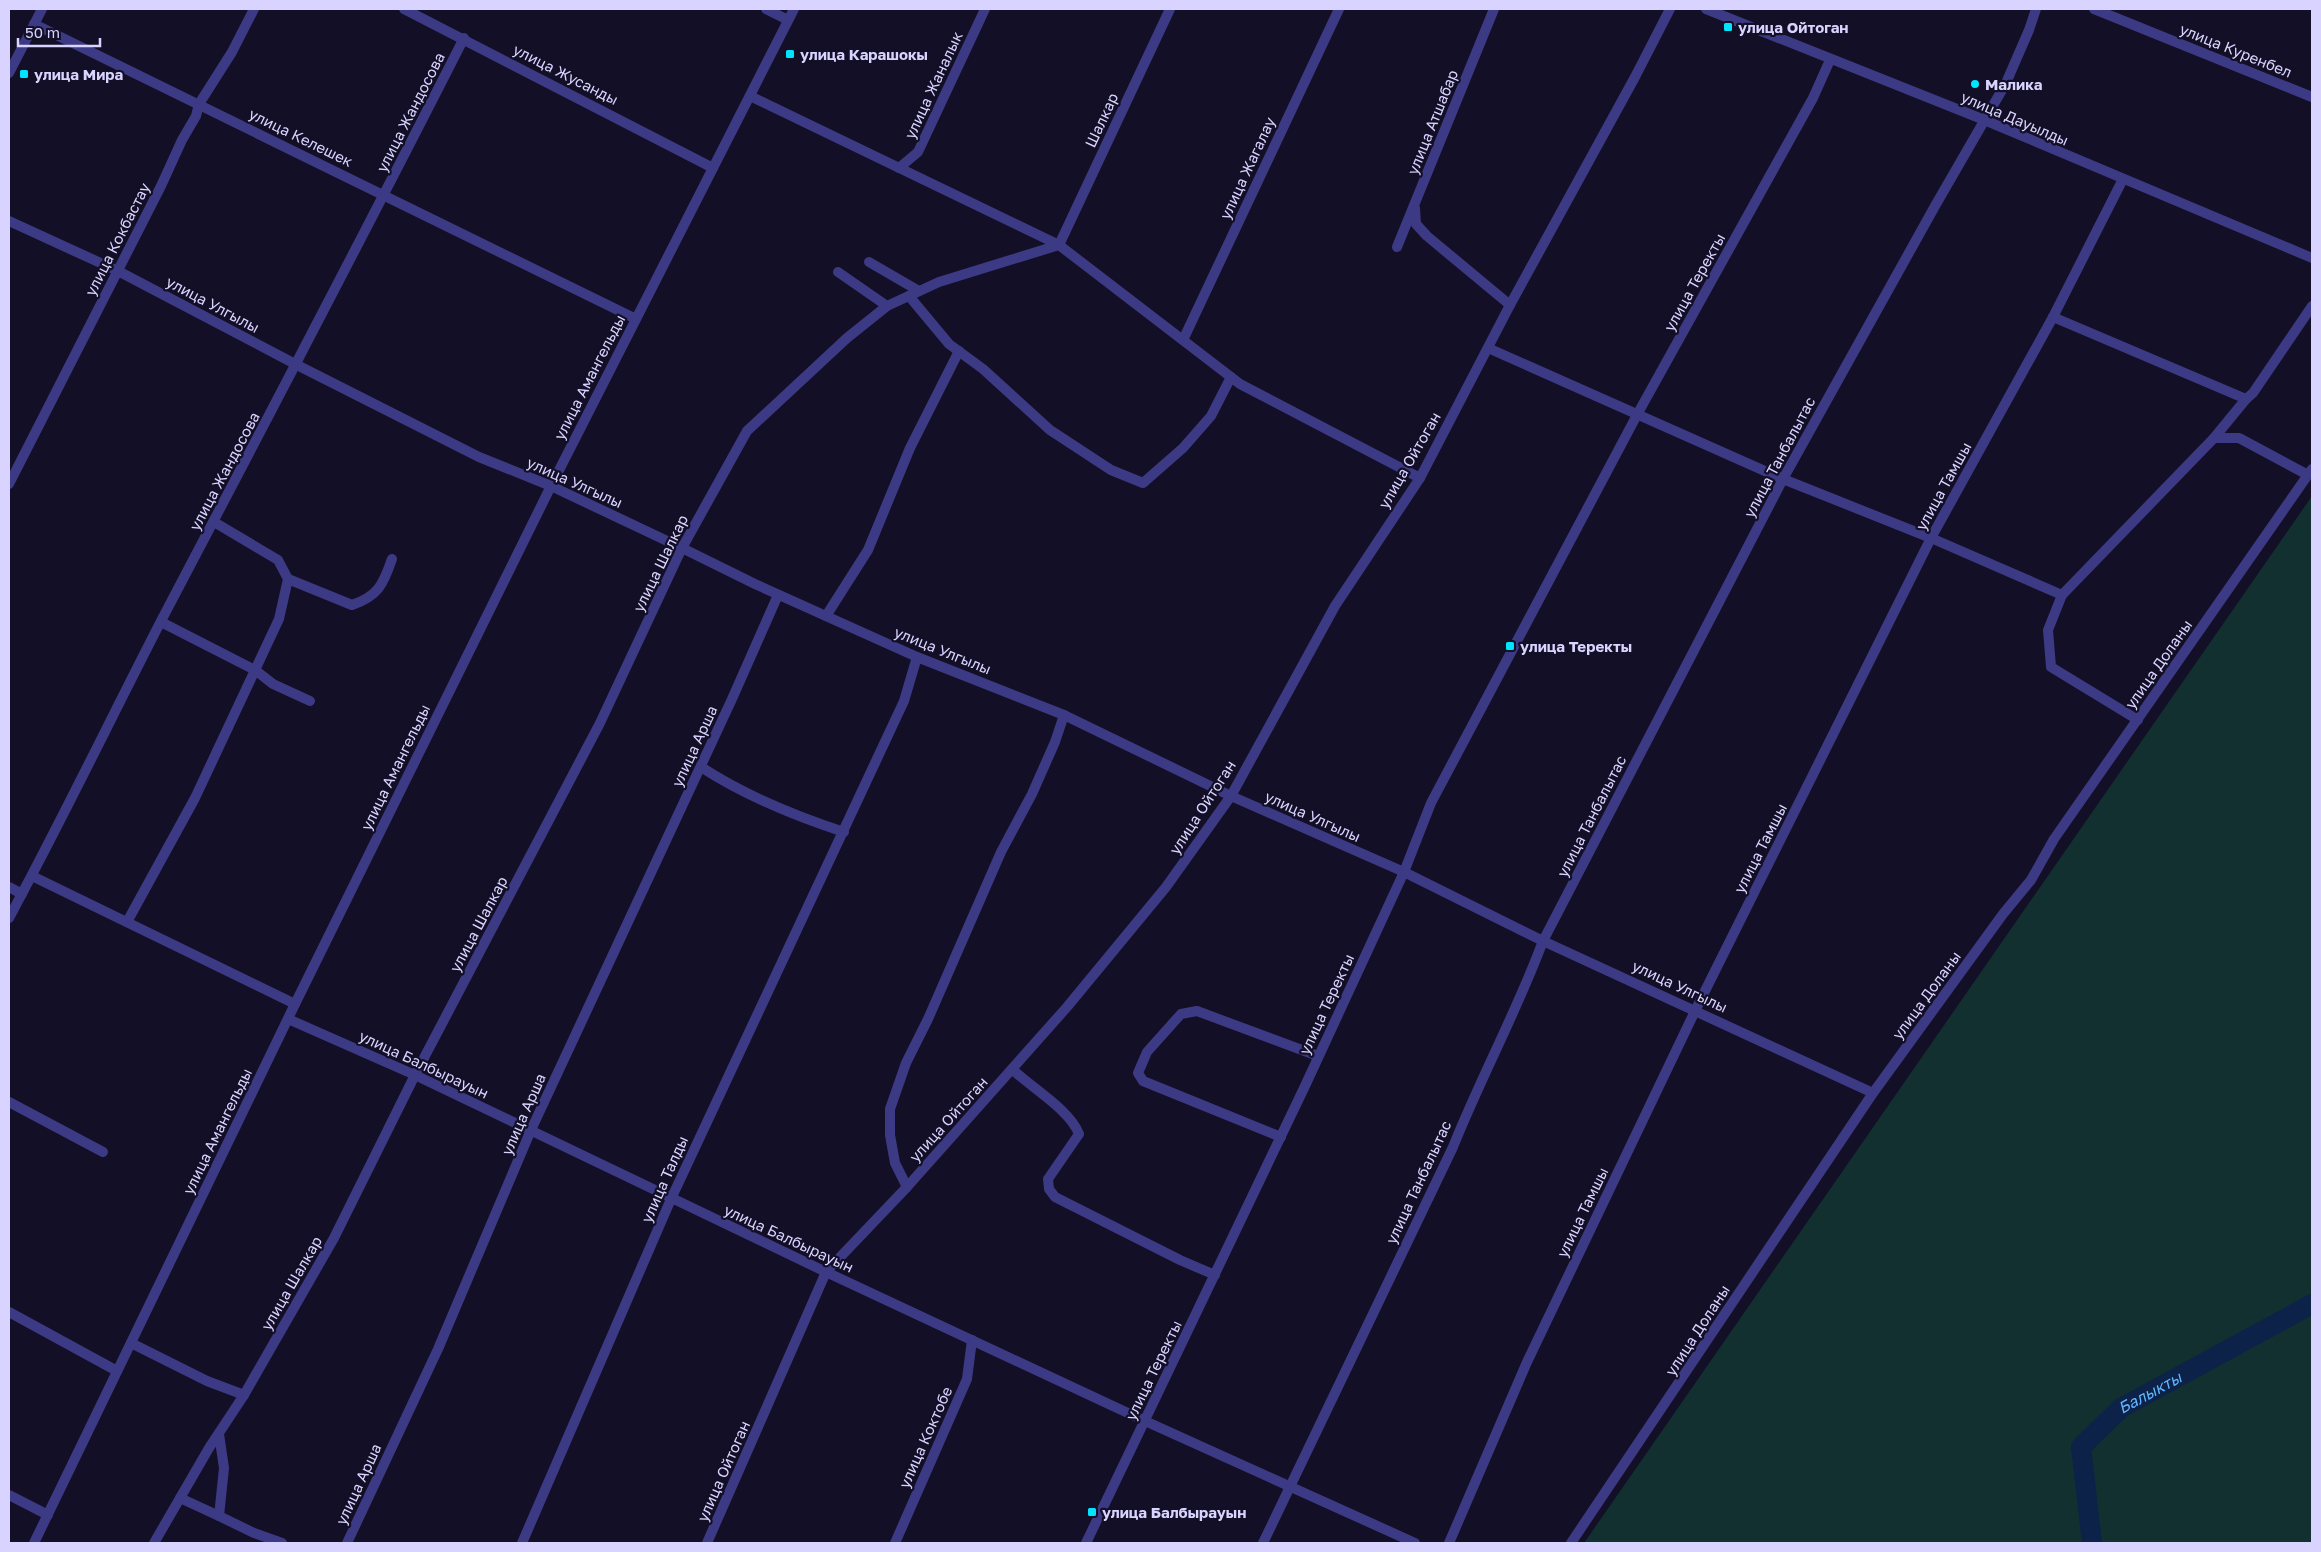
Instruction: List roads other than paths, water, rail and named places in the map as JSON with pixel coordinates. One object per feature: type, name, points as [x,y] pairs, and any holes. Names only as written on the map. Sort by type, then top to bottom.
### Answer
[{"type":"street","points":[[9,73],[42,9]]},
{"type":"street","name":"улица Кокбастау","points":[[9,484],[118,271],[182,140],[196,116],[199,104],[232,52],[254,9]]},
{"type":"street","name":"улица Жусанды","points":[[404,9],[464,38],[713,168]]},
{"type":"street","points":[[766,9],[788,20]]},
{"type":"street","name":"улица Амангельды","points":[[34,1543],[295,1004],[551,486],[794,9]]},
{"type":"street","name":"улица Жаналык","points":[[899,168],[918,152],[985,9]]},
{"type":"street","name":"Шалкар","points":[[1059,245],[1170,9]]},
{"type":"street","name":"улица Жагалау","points":[[1183,340],[1339,9]]},
{"type":"street","name":"улица Атшабар","points":[[1397,247],[1494,9]]},
{"type":"street","name":"улица Ойтоган","points":[[707,1543],[826,1272],[907,1187],[1013,1070],[1166,887],[1231,796],[1335,606],[1420,478],[1510,305],[1635,77],[1670,9]]},
{"type":"street","name":"улица Дауылды","points":[[1706,9],[1985,121],[2312,258]]},
{"type":"street","name":"улица Танбалытас","points":[[1263,1543],[1453,1147],[1474,1094],[1527,986],[1543,941],[1783,479],[1935,206],[2006,83],[2036,9]]},
{"type":"street","name":"улица Куренбел","points":[[2094,9],[2312,97]]},
{"type":"street","name":"улица Келешек","points":[[34,24],[636,319]]},
{"type":"street","name":"улица Жандосова","points":[[9,918],[464,38]]},
{"type":"street","name":"улица Теректы","points":[[1086,1543],[1281,1136],[1404,872],[1432,803],[1638,413],[1791,140],[1830,60]]},
{"type":"street","points":[[750,96],[1059,245],[1240,384],[1420,478]]},
{"type":"street","name":"улица Тамшы","points":[[1449,1543],[1527,1362],[1696,1009],[1931,538],[2053,317],[2123,179]]},
{"type":"street","points":[[1414,204],[1416,224],[1510,305]]},
{"type":"street","name":"улица Улгылы","points":[[9,221],[118,271],[296,365],[479,456],[551,486],[778,595],[917,657],[1064,715],[1231,796],[1404,872],[1543,941],[1696,1009],[1873,1093]]},
{"type":"street","name":"улица Шалкар","points":[[154,1543],[218,1434],[244,1395],[334,1238],[415,1075],[600,723],[682,548],[748,431],[847,338],[887,306],[939,282],[1059,245]]},
{"type":"street","points":[[869,262],[919,291]]},
{"type":"street","points":[[838,272],[887,306]]},
{"type":"street","points":[[908,296],[949,344],[983,369],[1050,430],[1111,470],[1143,483],[1183,448],[1211,416],[1231,377]]},
{"type":"street","points":[[2138,720],[2051,667],[2048,630],[2062,595],[2214,438],[2253,393],[2312,306]]},
{"type":"street","points":[[2053,317],[2246,399]]},
{"type":"street","points":[[1488,348],[1783,479],[1931,538],[2062,595]]},
{"type":"street","points":[[826,616],[868,550],[910,448],[959,351]]},
{"type":"street","points":[[2214,438],[2239,438],[2310,472]]},
{"type":"street","name":"улица Доланы","points":[[1571,1543],[1873,1093],[2003,914],[2031,880],[2054,839],[2310,472]]},
{"type":"street","points":[[214,522],[278,560],[288,579],[352,605],[369,599],[384,583],[392,559]]},
{"type":"street","points":[[126,922],[195,798],[279,619],[288,579]]},
{"type":"street","name":"улица Арша","points":[[347,1543],[438,1349],[531,1130],[701,767],[778,595]]},
{"type":"street","points":[[161,622],[255,670],[273,684],[310,701]]},
{"type":"street","name":"улица Талды","points":[[522,1543],[671,1199],[904,701],[917,657]]},
{"type":"street","points":[[907,1187],[895,1163],[890,1135],[890,1109],[906,1063],[928,1019],[1001,852],[1032,794],[1055,742],[1064,715]]},
{"type":"street","points":[[701,767],[722,781],[755,797],[844,832]]},
{"type":"street","points":[[32,876],[295,1004]]},
{"type":"street","points":[[9,886],[22,894]]},
{"type":"street","points":[[1281,1136],[1143,1081],[1138,1073],[1147,1052],[1181,1014],[1197,1011],[1318,1056]]},
{"type":"street","name":"улица Балбырауын","points":[[288,1019],[415,1075],[671,1199],[1145,1421],[1415,1543]]},
{"type":"street","points":[[1013,1070],[1062,1113],[1076,1127],[1079,1134],[1048,1179],[1049,1189],[1055,1197],[1180,1260],[1215,1275]]},
{"type":"street","points":[[9,1102],[103,1152]]},
{"type":"street","points":[[9,1312],[117,1371]]},
{"type":"street","name":"улица Коктобе","points":[[895,1543],[967,1379],[972,1340]]},
{"type":"street","points":[[130,1343],[206,1381],[244,1395]]},
{"type":"street","points":[[218,1434],[224,1468],[219,1516]]},
{"type":"street","points":[[9,1495],[48,1514]]},
{"type":"street","points":[[180,1498],[254,1533],[282,1543]]},
{"type":"waterway","name":"Балыкты","points":[[2092,1543],[2081,1447],[2121,1408],[2312,1304]]},
{"type":"place","name":"улица Ойтоган","points":[[1728,27]]},
{"type":"place","name":"улица Карашокы","points":[[790,54]]},
{"type":"place","name":"улица Мира","points":[[24,74]]},
{"type":"place","name":"Малика","points":[[1975,84]]},
{"type":"place","name":"улица Теректы","points":[[1510,646]]},
{"type":"place","name":"улица Балбырауын","points":[[1092,1512]]}]
